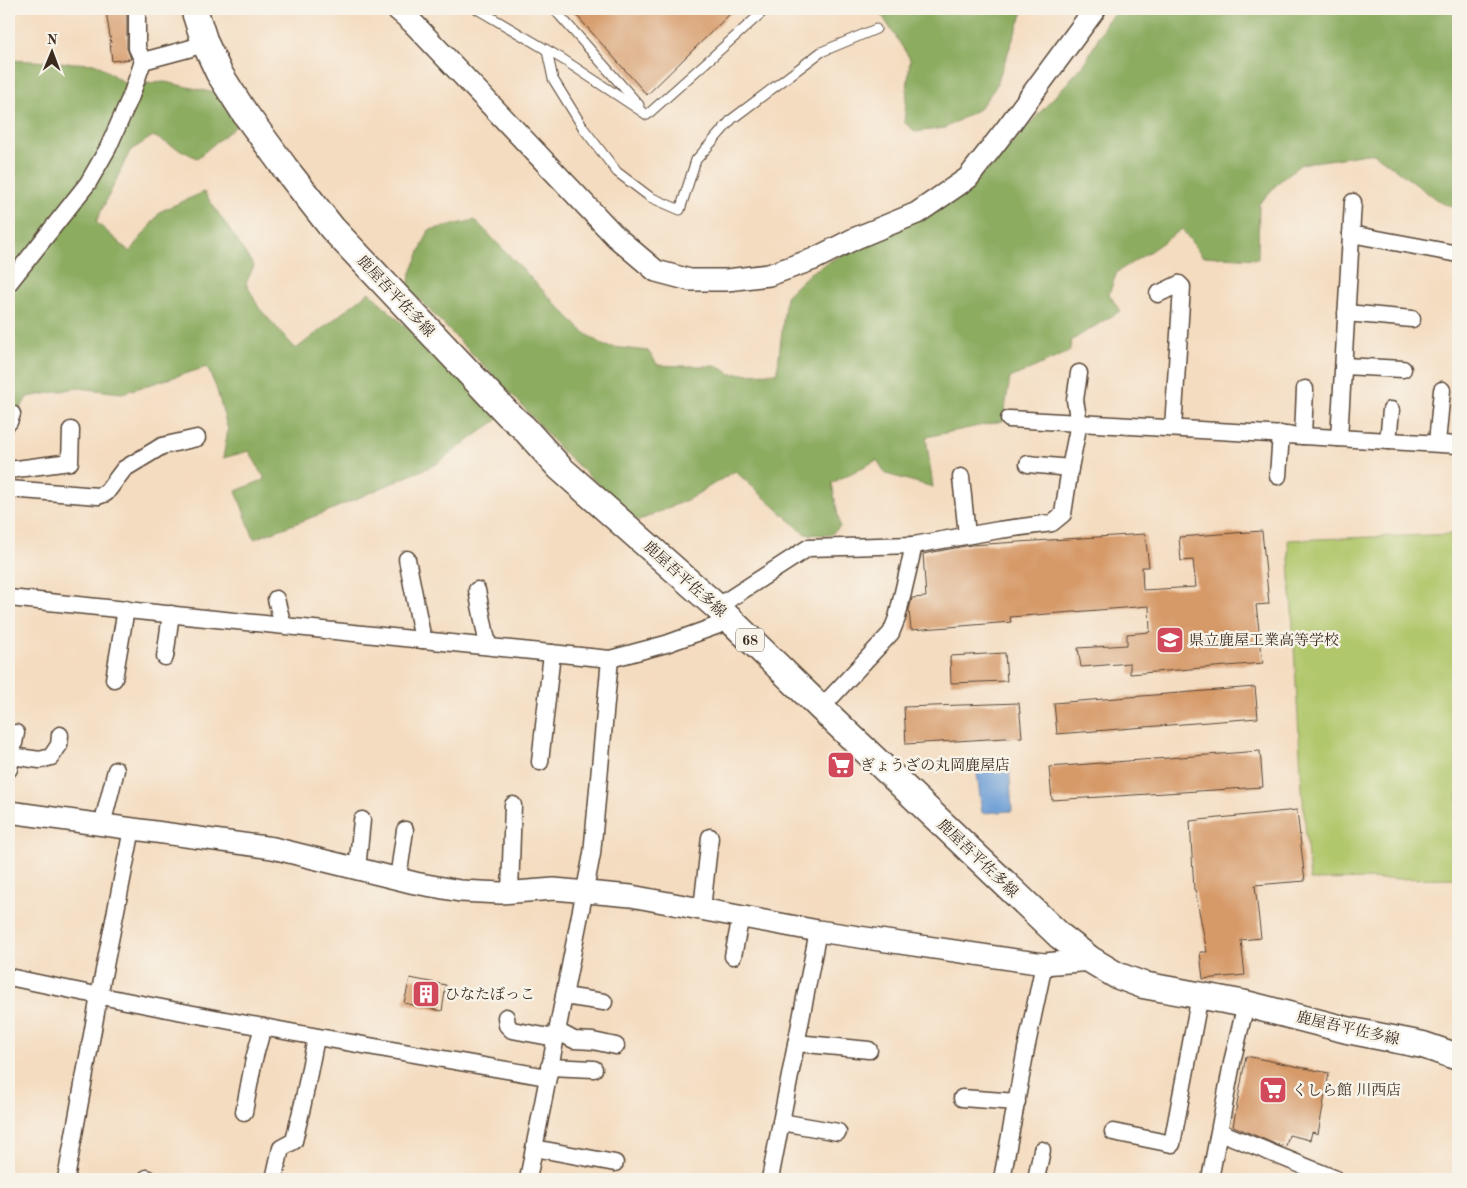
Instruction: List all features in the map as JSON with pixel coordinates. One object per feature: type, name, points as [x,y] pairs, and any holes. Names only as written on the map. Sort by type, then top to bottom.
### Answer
[{"type":"main road","name":"鹿屋吾平佐多線","points":[[194,9],[205,43],[219,74],[244,112],[332,228],[560,468],[724,614],[1060,936],[1091,960],[1116,975],[1143,985],[1246,1004],[1347,1030],[1423,1045],[1458,1057]]},
{"type":"street","points":[[9,283],[88,184],[112,139],[131,96],[143,61],[137,48],[136,9]]},
{"type":"street","points":[[397,9],[412,22],[616,237],[656,271],[690,280],[727,280],[769,275],[814,259],[856,238],[917,213],[968,178],[1095,9]]},
{"type":"street","points":[[143,61],[205,43]]},
{"type":"street","points":[[1339,438],[1353,202]]},
{"type":"street","points":[[1351,234],[1458,254]]},
{"type":"street","points":[[1158,294],[1179,284],[1182,287],[1173,428]]},
{"type":"street","points":[[1346,313],[1412,319]]},
{"type":"street","points":[[1343,366],[1403,370]]},
{"type":"street","points":[[9,598],[610,659],[666,644],[724,614],[808,548],[914,545],[1052,523],[1063,514],[1079,423],[1076,400],[1080,374]]},
{"type":"street","points":[[1303,436],[1305,389]]},
{"type":"street","points":[[1437,443],[1442,390]]},
{"type":"street","points":[[1388,441],[1391,410]]},
{"type":"street","points":[[1008,419],[1458,444]]},
{"type":"street","points":[[9,470],[70,462],[71,430]]},
{"type":"street","points":[[1278,476],[1281,434]]},
{"type":"street","points":[[9,489],[98,496],[106,493],[124,469],[162,446],[198,438]]},
{"type":"street","points":[[1028,464],[1070,468]]},
{"type":"street","points":[[961,477],[967,536]]},
{"type":"street","points":[[821,708],[890,633],[897,618],[914,545]]},
{"type":"street","points":[[407,558],[424,640]]},
{"type":"street","points":[[477,590],[488,646]]},
{"type":"street","points":[[276,599],[284,625]]},
{"type":"street","points":[[114,679],[126,609]]},
{"type":"street","points":[[165,657],[171,614]]},
{"type":"street","points":[[540,762],[552,653]]},
{"type":"street","points":[[528,1179],[592,854],[610,659]]},
{"type":"street","points":[[16,733],[10,762],[40,760],[51,757],[59,745],[60,735]]},
{"type":"street","points":[[102,825],[116,770]]},
{"type":"street","points":[[510,892],[513,805]]},
{"type":"street","points":[[9,812],[273,848],[398,879],[460,892],[510,892],[554,889],[631,896],[818,930],[1044,964],[1091,960]]},
{"type":"street","points":[[357,869],[362,820]]},
{"type":"street","points":[[66,1179],[99,996],[132,830]]},
{"type":"street","points":[[398,879],[405,830]]},
{"type":"street","points":[[702,909],[710,837]]},
{"type":"street","points":[[733,956],[741,916]]},
{"type":"street","points":[[770,1179],[818,930]]},
{"type":"street","points":[[1002,1179],[1044,964]]},
{"type":"street","points":[[9,977],[316,1038],[548,1072],[594,1069]]},
{"type":"street","points":[[1113,1132],[1172,1144],[1200,995]]},
{"type":"street","points":[[564,996],[604,1002]]},
{"type":"street","points":[[1210,1179],[1233,1058],[1246,1004]]},
{"type":"street","points":[[506,1017],[507,1025],[512,1030],[556,1035],[574,1040],[593,1041],[616,1046]]},
{"type":"street","points":[[244,1112],[254,1059],[263,1027]]},
{"type":"street","points":[[274,1179],[281,1148],[294,1141],[316,1038]]},
{"type":"street","points":[[796,1043],[870,1050]]},
{"type":"street","points":[[962,1098],[1017,1102]]},
{"type":"street","points":[[781,1122],[838,1132]]},
{"type":"street","points":[[1220,1132],[1336,1179]]},
{"type":"street","points":[[534,1148],[615,1164]]},
{"type":"street","points":[[1036,1179],[1042,1150]]},
{"type":"lane","points":[[478,9],[547,50],[647,115]]},
{"type":"lane","points":[[554,9],[647,115]]},
{"type":"lane","points":[[647,115],[766,9]]},
{"type":"lane","points":[[547,50],[553,79],[584,128],[617,172],[650,196],[680,210],[696,160],[732,119],[821,52],[876,29]]},
{"type":"green space","points":[[878,9],[1024,9],[995,88],[979,109],[945,128],[916,132],[904,122],[910,59]]},
{"type":"green space","points":[[1119,9],[1458,9],[1458,208],[1441,203],[1374,153],[1301,164],[1280,181],[1259,204],[1258,259],[1202,256],[1182,229],[1117,272],[1109,294],[1120,311],[1072,340],[1069,352],[1010,378],[1003,421],[926,437],[933,487],[886,474],[877,460],[832,483],[840,527],[830,535],[805,534],[735,471],[689,499],[638,521],[560,449],[519,402],[408,288],[410,275],[429,230],[475,220],[581,330],[604,346],[648,351],[658,365],[718,366],[730,374],[777,373],[786,296],[810,273],[832,260],[965,191],[998,159],[1085,63],[1107,21]]},
{"type":"green space","points":[[9,60],[97,64],[127,85],[165,82],[224,95],[236,126],[197,158],[153,136],[130,151],[96,222],[130,252],[161,211],[204,192],[254,266],[246,283],[259,308],[296,349],[369,292],[501,417],[436,464],[326,512],[254,539],[236,491],[265,479],[249,451],[223,458],[228,430],[216,387],[207,367],[122,393],[78,388],[27,397],[9,429]]},
{"type":"green space","points":[[1458,534],[1458,878],[1310,880],[1302,789],[1288,540]]},
{"type":"water","points":[[1009,763],[1012,811],[982,813],[976,766]]},
{"type":"building","points":[[127,9],[127,48],[131,59],[112,61],[106,11]]},
{"type":"building","points":[[571,9],[735,9],[647,95]]},
{"type":"building","points":[[1262,531],[1269,604],[1256,605],[1263,663],[1130,674],[1130,663],[1081,667],[1078,648],[1127,645],[1127,634],[1150,632],[1149,606],[1010,617],[1011,622],[911,630],[909,610],[912,598],[926,597],[923,554],[971,545],[1145,534],[1149,567],[1142,567],[1143,590],[1196,587],[1193,560],[1181,561],[1179,537]]},
{"type":"building","points":[[1005,653],[1007,681],[951,683],[950,656]]},
{"type":"building","points":[[1255,687],[1258,718],[1057,734],[1054,703]]},
{"type":"building","points":[[1019,703],[1022,737],[906,744],[904,707]]},
{"type":"building","points":[[1260,751],[1263,787],[1052,800],[1049,767]]},
{"type":"building","points":[[1297,810],[1305,881],[1255,885],[1261,938],[1241,940],[1245,975],[1203,979],[1200,952],[1207,952],[1194,890],[1190,821]]},
{"type":"building","name":"ひなたぼっこ","points":[[410,978],[446,985],[442,1011],[404,1003]]},
{"type":"building","points":[[1246,1056],[1329,1073],[1318,1134],[1312,1132],[1310,1140],[1289,1135],[1286,1146],[1273,1143],[1233,1126]]},
{"type":"place","name":"県立鹿屋工業高等学校","points":[[1170,640]]},
{"type":"place","name":"ぎょうざの丸岡鹿屋店","points":[[841,765]]},
{"type":"place","name":"ひなたぼっこ","points":[[426,994]]},
{"type":"place","name":"くしら館 川西店","points":[[1273,1090]]}]
